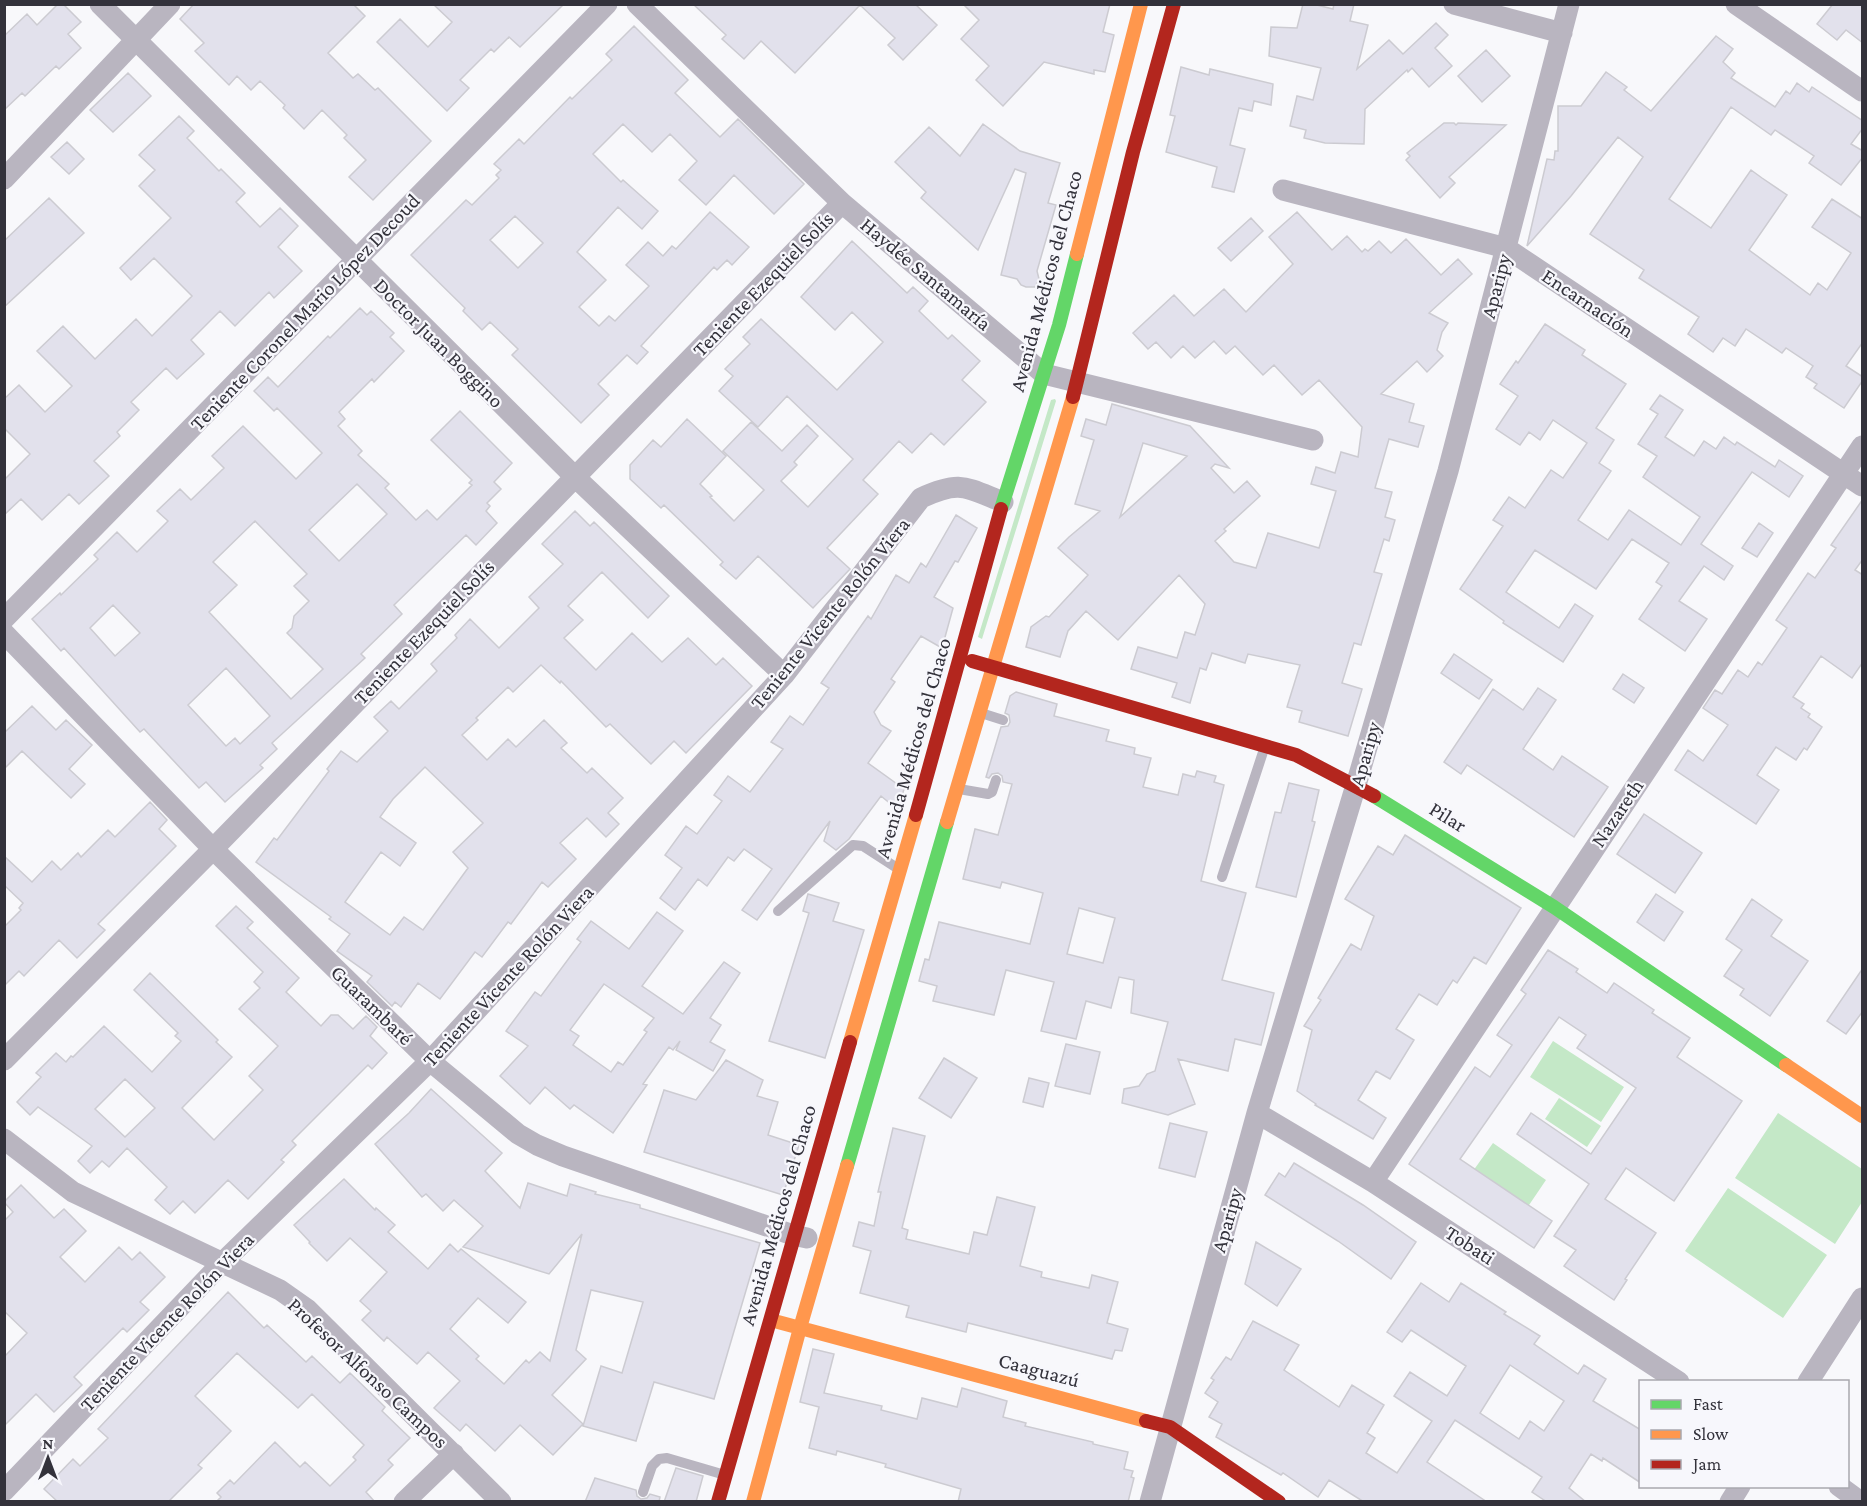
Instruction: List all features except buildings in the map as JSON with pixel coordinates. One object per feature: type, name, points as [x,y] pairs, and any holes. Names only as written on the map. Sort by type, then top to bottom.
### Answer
[{"type":"main road","name":"Avenida Médicos del Chaco","points":[[718,1502],[961,657],[1003,502],[1059,325],[1141,4]]},
{"type":"main road","points":[[753,1502],[800,1328],[978,712],[1077,382],[1133,152],[1174,4]]},
{"type":"main road","name":"Pilar","points":[[961,657],[1029,686],[1296,754],[1356,785],[1554,907],[1863,1116]]},
{"type":"main road","name":"Caaguazú","points":[[770,1320],[1170,1427],[1279,1502]]},
{"type":"street","name":"Doctor Juan Boggino","points":[[100,4],[574,477],[784,675]]},
{"type":"street","points":[[4,179],[170,4]]},
{"type":"street","name":"Teniente Coronel Mario López Decoud","points":[[4,619],[607,4]]},
{"type":"street","name":"Haydée Santamaría","points":[[637,4],[842,203],[1044,374],[1313,440]]},
{"type":"street","points":[[1454,4],[1562,33]]},
{"type":"street","name":"Aparipy","points":[[1150,1502],[1257,1113],[1448,471],[1569,4]]},
{"type":"street","points":[[1736,4],[1863,91]]},
{"type":"street","name":"Encarnación","points":[[1283,190],[1506,248],[1863,486]]},
{"type":"street","name":"Teniente Ezequiel Solís","points":[[4,1060],[213,849],[842,203]]},
{"type":"street","name":"Nazareth","points":[[1373,1182],[1863,446]]},
{"type":"street","name":"Teniente Vicente Rolón Viera","points":[[4,1491],[222,1263],[430,1061],[784,675],[921,498],[942,488],[963,486],[1003,502]]},
{"type":"street","name":"Guarambaré","points":[[4,633],[213,849],[430,1061],[518,1134],[537,1145],[793,1235],[827,1241]]},
{"type":"street","name":"Tobati","points":[[1257,1113],[1373,1182],[1676,1380]]},
{"type":"street","name":"Profesor Alfonso Campos","points":[[4,1139],[73,1192],[280,1290],[307,1309],[501,1502]]},
{"type":"street","points":[[1809,1380],[1863,1298]]},
{"type":"street","points":[[404,1502],[454,1454]]},
{"type":"street","points":[[1730,1502],[1739,1488]]},
{"type":"street","points":[[1842,1488],[1862,1502]]},
{"type":"lane","points":[[978,712],[1003,720]]},
{"type":"lane","points":[[1222,877],[1265,746]]},
{"type":"lane","points":[[956,789],[988,794],[992,792],[996,780]]},
{"type":"lane","points":[[778,911],[853,845],[863,846],[900,870]]},
{"type":"lane","points":[[644,1492],[652,1466],[658,1459],[668,1458],[725,1475]]},
{"type":"green space","points":[[1055,399],[982,639],[978,637],[1051,400]]},
{"type":"green space","points":[[1553,1041],[1624,1087],[1601,1122],[1530,1077]]},
{"type":"green space","points":[[1559,1098],[1601,1126],[1587,1147],[1545,1119]]},
{"type":"green space","points":[[1778,1113],[1862,1169],[1862,1202],[1835,1244],[1735,1178]]},
{"type":"green space","points":[[1493,1143],[1546,1180],[1527,1208],[1473,1171]]},
{"type":"green space","points":[[1728,1188],[1827,1255],[1783,1318],[1685,1251]]},
{"type":"traffic: fast","points":[[1001,509],[1059,325],[1077,254]]},
{"type":"traffic: fast","points":[[1374,796],[1554,907],[1786,1065]]},
{"type":"traffic: fast","points":[[847,1166],[947,822]]},
{"type":"traffic: slow","points":[[1077,254],[1141,4]]},
{"type":"traffic: slow","points":[[947,822],[1073,397]]},
{"type":"traffic: slow","points":[[850,1042],[916,815]]},
{"type":"traffic: slow","points":[[1786,1065],[1862,1116]]},
{"type":"traffic: slow","points":[[753,1502],[847,1166]]},
{"type":"traffic: slow","points":[[778,1322],[1146,1421]]},
{"type":"traffic: jam","points":[[1073,397],[1133,152],[1174,4]]},
{"type":"traffic: jam","points":[[916,815],[1001,509]]},
{"type":"traffic: jam","points":[[972,661],[1296,755],[1374,796]]},
{"type":"traffic: jam","points":[[718,1502],[850,1042]]},
{"type":"traffic: jam","points":[[1146,1421],[1170,1427],[1279,1502]]}]
